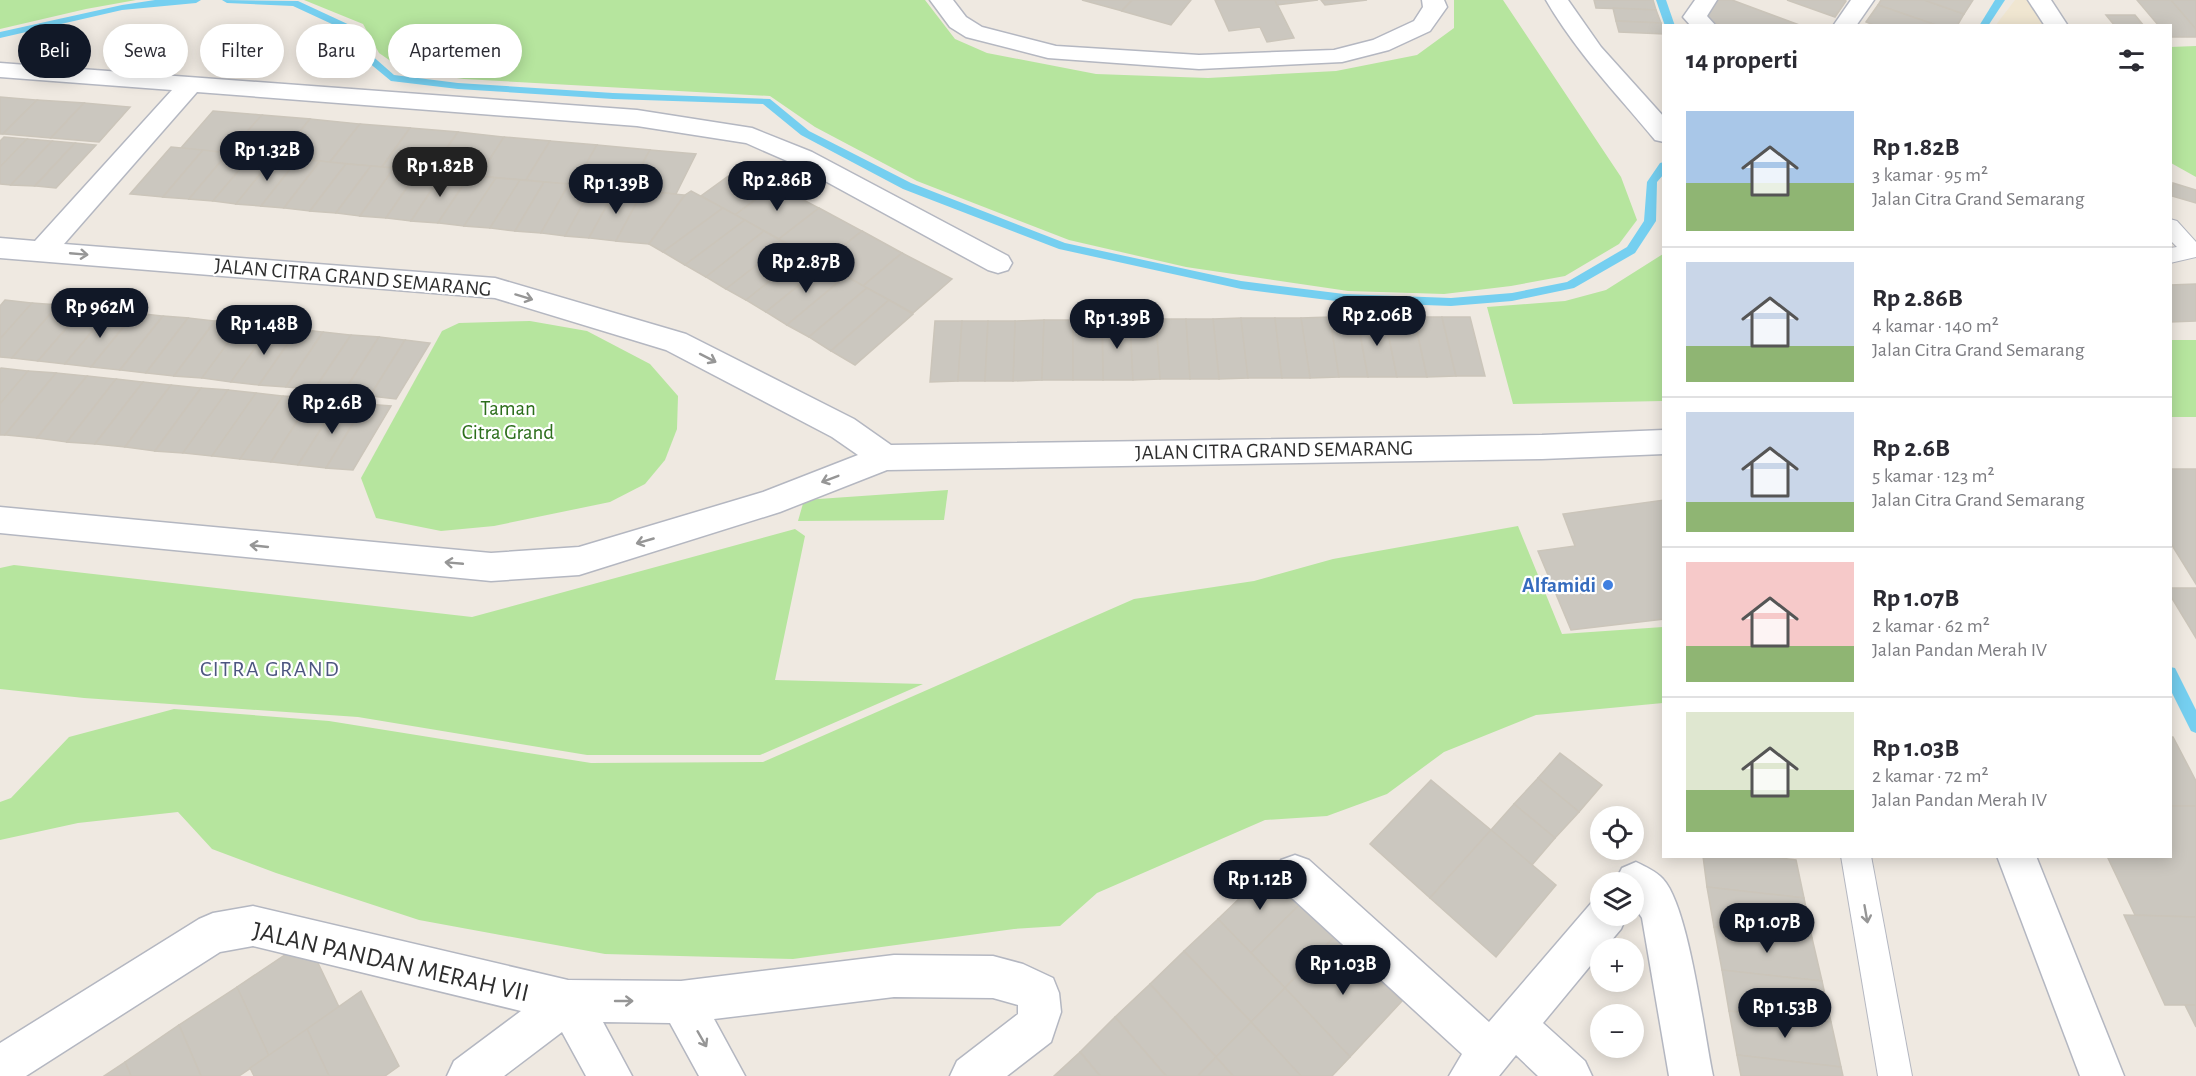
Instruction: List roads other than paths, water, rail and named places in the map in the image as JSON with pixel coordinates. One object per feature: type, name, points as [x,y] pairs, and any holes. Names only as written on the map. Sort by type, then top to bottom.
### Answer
[{"type":"street","points":[[941,0],[957,22],[974,32],[1056,53],[1199,62],[1334,57],[1381,45],[1422,26],[1435,7],[1433,0]]},
{"type":"street","points":[[1557,0],[1565,16],[1626,93],[1662,132]]},
{"type":"street","points":[[1702,24],[1695,20],[1695,17],[1706,0]]},
{"type":"street","points":[[1845,24],[1863,0]]},
{"type":"street","points":[[2039,0],[2056,24]]},
{"type":"street","points":[[0,70],[637,118],[753,136],[802,158],[998,262]]},
{"type":"street","points":[[42,251],[191,84]]},
{"type":"street","name":"JALAN CITRA GRAND SEMARANG","points":[[0,248],[495,288],[676,342],[843,428],[885,458]]},
{"type":"street","name":"JALAN CITRA GRAND SEMARANG","points":[[0,520],[479,566],[535,564],[579,561],[674,533],[769,503],[885,458],[1542,447],[1662,442]]},
{"type":"street","points":[[2017,858],[2102,1076]]},
{"type":"street","points":[[1295,874],[1492,1051],[1570,1076]]},
{"type":"street","points":[[1644,890],[1650,894],[1661,912],[1691,1076]]},
{"type":"street","name":"JALAN PANDAN MERAH VII","points":[[0,1068],[213,933],[253,926],[568,1001],[681,1002],[894,976],[993,977],[1023,985],[1038,993],[1040,1012],[1036,1027],[972,1076]]},
{"type":"street","points":[[1492,1051],[1598,926]]},
{"type":"street","points":[[469,1076],[568,1001],[610,1076]]},
{"type":"street","points":[[681,1002],[723,1076]]},
{"type":"lane","points":[[2172,228],[2192,252],[2172,256]]},
{"type":"lane","points":[[1856,858],[1895,1076]]},
{"type":"waterway","points":[[0,35],[122,8],[196,0]]},
{"type":"waterway","points":[[227,0],[295,3],[351,29],[365,55],[391,78],[458,86],[613,96],[766,101],[805,133],[907,186],[1063,246],[1241,285],[1344,298],[1451,302],[1512,297],[1570,285],[1631,250],[1650,221],[1652,182],[1662,168]]},
{"type":"waterway","points":[[1661,0],[1669,24]]},
{"type":"waterway","points":[[1984,24],[2000,0]]},
{"type":"waterway","points":[[2172,677],[2196,726]]},
{"type":"place","name":"Alfamidi","points":[[1608,585]]},
{"type":"district","name":"CITRA GRAND","points":[[270,668]]},
{"type":"park label","name":"Taman Citra Grand","points":[[508,420]]}]
